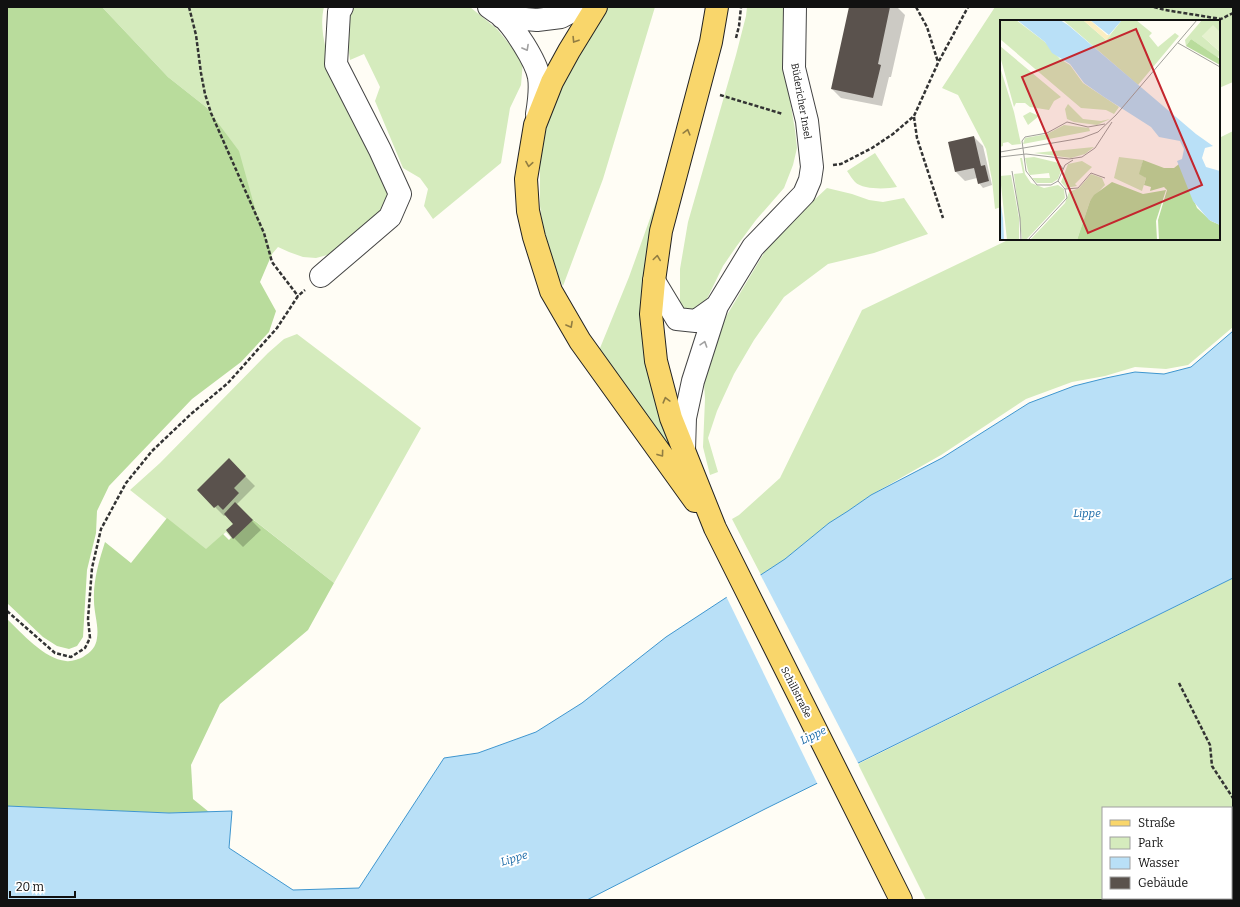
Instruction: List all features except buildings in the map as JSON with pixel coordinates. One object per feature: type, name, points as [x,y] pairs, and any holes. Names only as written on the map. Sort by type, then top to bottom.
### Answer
[{"type":"main road","points":[[596,7],[552,82],[535,125],[526,179],[528,211],[534,237],[551,291],[580,341],[715,528]]},
{"type":"main road","points":[[715,528],[671,418],[656,361],[651,314],[661,231],[711,42],[717,7]]},
{"type":"main road","name":"Schillstraße","points":[[715,528],[900,900]]},
{"type":"lane","points":[[321,276],[390,217],[400,194],[380,150],[336,64],[340,12],[342,7]]},
{"type":"lane","points":[[496,12],[537,20],[561,16],[580,7]]},
{"type":"lane","name":"Büdericher Insel","points":[[716,306],[753,247],[804,194],[810,180],[812,167],[807,121],[794,68],[795,7]]},
{"type":"lane","points":[[496,12],[523,43],[539,76],[540,94],[535,125]]},
{"type":"lane","points":[[654,281],[677,320],[696,321],[716,306]]},
{"type":"lane","points":[[684,450],[686,418],[693,381],[716,306]]},
{"type":"path","points":[[189,7],[196,35],[205,94],[211,112],[264,233],[272,262],[298,296]]},
{"type":"path","points":[[916,7],[927,26],[938,63]]},
{"type":"path","points":[[812,167],[841,164],[872,148],[914,116],[938,63],[968,7]]},
{"type":"path","points":[[1154,7],[1221,19],[1233,13]]},
{"type":"path","points":[[720,95],[807,121]]},
{"type":"path","points":[[914,116],[916,138],[944,218]]},
{"type":"path","points":[[7,611],[55,653],[71,657],[85,648],[90,638],[88,619],[92,568],[99,537],[101,529],[126,483],[152,451],[233,377],[277,328],[298,296],[321,276]]},
{"type":"path","points":[[1180,683],[1210,745],[1212,766],[1233,798]]},
{"type":"green space","points":[[7,7],[102,7],[168,77],[206,107],[239,151],[256,212],[272,254],[260,282],[276,311],[269,332],[241,362],[192,399],[109,486],[97,511],[96,533],[87,570],[83,637],[77,646],[69,649],[57,646],[43,637],[7,603]]},
{"type":"green space","points":[[102,7],[324,7],[322,21],[323,36],[332,66],[344,96],[390,193],[380,211],[331,254],[316,258],[303,257],[278,247],[272,254],[256,212],[206,107],[168,77]]},
{"type":"green space","points":[[352,7],[470,7],[497,29],[523,61],[521,85],[510,108],[501,163],[433,219],[424,206],[428,189],[420,178],[403,168],[375,101],[380,87],[364,54],[350,60],[346,32]]},
{"type":"green space","points":[[606,7],[655,7],[603,179],[563,286],[559,278],[555,279],[544,236],[540,206],[540,159],[546,127],[554,98]]},
{"type":"green space","points":[[747,7],[783,7],[786,76],[797,148],[793,165],[784,188],[756,220],[723,266],[704,305],[697,310],[688,311],[680,306],[680,269],[688,222],[736,55]]},
{"type":"green space","points":[[995,7],[1233,7],[1233,82],[1220,88],[1220,20],[1000,20],[1000,207],[995,209],[992,180],[986,149],[958,95],[942,88]]},
{"type":"green space","points":[[1233,131],[1233,327],[1188,365],[1166,369],[1135,367],[1105,376],[1072,382],[1026,399],[941,455],[871,495],[829,523],[785,559],[761,575],[732,519],[739,515],[780,478],[862,310],[1008,240],[1220,240],[1220,138]]},
{"type":"green space","points":[[875,153],[897,187],[869,188],[859,185],[847,171]]},
{"type":"green space","points":[[827,188],[869,200],[883,202],[904,198],[928,234],[874,253],[828,264],[784,297],[754,340],[734,374],[717,411],[708,438],[718,472],[710,475],[703,447],[705,399],[704,383],[714,343],[727,315],[764,253],[786,226]]},
{"type":"green space","points":[[657,199],[645,260],[644,301],[674,447],[671,450],[598,353],[629,277]]},
{"type":"green space","points":[[297,334],[421,428],[334,583],[254,520],[233,540],[226,532],[206,550],[130,490],[160,463],[268,353],[284,339]]},
{"type":"green space","points":[[167,518],[206,549],[223,534],[229,540],[251,518],[334,583],[308,630],[220,704],[191,765],[193,799],[209,812],[169,813],[7,806],[7,619],[26,638],[50,656],[68,661],[83,657],[93,649],[96,644],[97,629],[94,606],[94,586],[105,542],[131,563]]},
{"type":"green space","points":[[1233,578],[1233,900],[926,900],[858,764]]},
{"type":"water","name":"Lippe","points":[[1233,331],[1233,578],[765,809],[587,900],[7,900],[7,806],[169,813],[232,811],[229,848],[293,890],[359,888],[444,758],[478,753],[536,732],[582,703],[666,637],[785,559],[829,523],[871,495],[942,458],[1029,403],[1074,386],[1106,378],[1135,372],[1164,374],[1191,367]]},
{"type":"pier","points":[[760,574],[859,765],[818,785],[726,596]]}]
